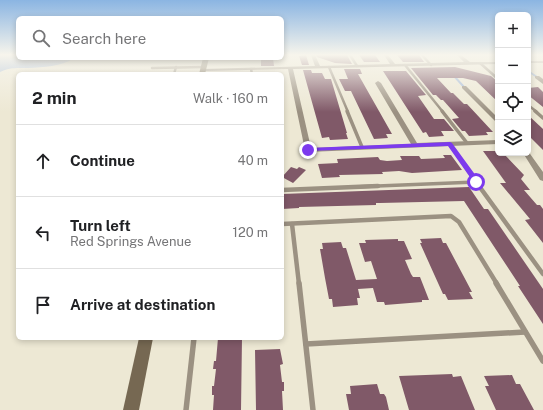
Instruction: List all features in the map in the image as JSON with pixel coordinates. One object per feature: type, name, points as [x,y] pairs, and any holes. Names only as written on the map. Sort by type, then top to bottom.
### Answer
[{"type":"main road","points":[[130,410],[146,340]]},
{"type":"street","points":[[291,74],[308,150],[495,142]]},
{"type":"street","points":[[537,77],[543,82]]},
{"type":"street","points":[[378,83],[415,145]]},
{"type":"street","points":[[464,87],[497,120]]},
{"type":"street","points":[[528,156],[543,178]]},
{"type":"lane","points":[[332,74],[362,147]]},
{"type":"lane","points":[[412,74],[467,143]]},
{"type":"lane","points":[[531,108],[543,118]]},
{"type":"lane","points":[[450,144],[543,274]]},
{"type":"lane","points":[[284,190],[476,182]]},
{"type":"lane","points":[[284,224],[451,216],[459,222],[543,361]]},
{"type":"lane","points":[[292,224],[313,410]]},
{"type":"lane","points":[[306,344],[525,332]]},
{"type":"lane","points":[[186,410],[194,340]]},
{"type":"building","points":[[304,74],[323,74],[325,79],[331,79],[348,139],[330,140],[329,137],[322,138]]},
{"type":"building","points":[[346,74],[358,74],[392,134],[386,134],[388,138],[374,139],[351,91],[345,91],[339,79],[348,79]]},
{"type":"building","points":[[385,74],[409,74],[426,95],[418,96],[434,119],[444,119],[454,131],[441,131],[444,136],[429,137],[426,132],[423,133]]},
{"type":"building","points":[[416,74],[484,74],[491,76],[495,79],[495,99],[476,81],[463,78],[437,78],[451,93],[453,93],[464,104],[467,104],[493,132],[486,132],[488,135],[469,136],[465,131],[462,131],[452,119],[459,118],[443,100],[436,95],[433,95]]},
{"type":"building","points":[[538,87],[543,92],[543,107],[531,97],[531,88]]},
{"type":"building","points":[[531,118],[543,129],[543,150],[531,138]]},
{"type":"building","points":[[483,151],[495,151],[495,156],[506,156],[524,175],[521,179],[530,190],[524,190],[537,205],[540,205],[543,209],[543,243],[525,220],[530,219],[500,183],[506,183]]},
{"type":"building","points":[[443,155],[451,155],[462,170],[412,173],[399,171],[382,172],[383,174],[339,175],[340,177],[322,178],[318,164],[338,163],[337,159],[378,157],[380,160],[387,161],[402,160],[400,156],[419,156],[421,159],[445,158]]},
{"type":"building","points":[[291,167],[297,169],[299,167],[306,170],[293,183],[284,178],[284,175]]},
{"type":"building","points":[[469,187],[484,209],[488,209],[543,289],[543,324],[464,201],[376,203],[376,205],[299,207],[284,209],[284,194]]},
{"type":"building","points":[[441,238],[443,243],[446,243],[472,292],[469,292],[473,299],[448,300],[445,294],[443,294],[420,243],[422,243],[420,239]]},
{"type":"building","points":[[398,239],[398,241],[404,241],[412,259],[405,260],[413,277],[420,277],[429,300],[385,305],[384,302],[377,302],[373,288],[358,289],[360,298],[357,298],[358,305],[333,307],[332,299],[329,299],[320,249],[323,249],[322,243],[341,242],[343,248],[346,248],[356,280],[377,279],[371,261],[365,262],[359,243],[366,243],[365,240]]},
{"type":"building","points":[[218,340],[242,340],[241,410],[213,410],[214,395],[212,395],[212,386],[214,386],[216,369],[213,369],[214,361],[216,361]]},
{"type":"building","points":[[280,349],[283,364],[280,365],[282,382],[284,382],[284,391],[282,391],[283,410],[256,410],[255,350]]},
{"type":"building","points":[[452,374],[453,377],[461,376],[475,410],[409,410],[399,376]]},
{"type":"building","points":[[512,375],[516,384],[520,384],[534,410],[496,410],[485,386],[489,386],[484,376]]},
{"type":"building","points":[[377,384],[380,394],[384,394],[386,397],[389,410],[349,410],[346,394],[351,394],[350,386]]},
{"type":"waterway","points":[[533,74],[537,77]]},
{"type":"waterway","points":[[454,76],[464,87]]},
{"type":"route","points":[[308,150],[450,144],[476,182]]}]
